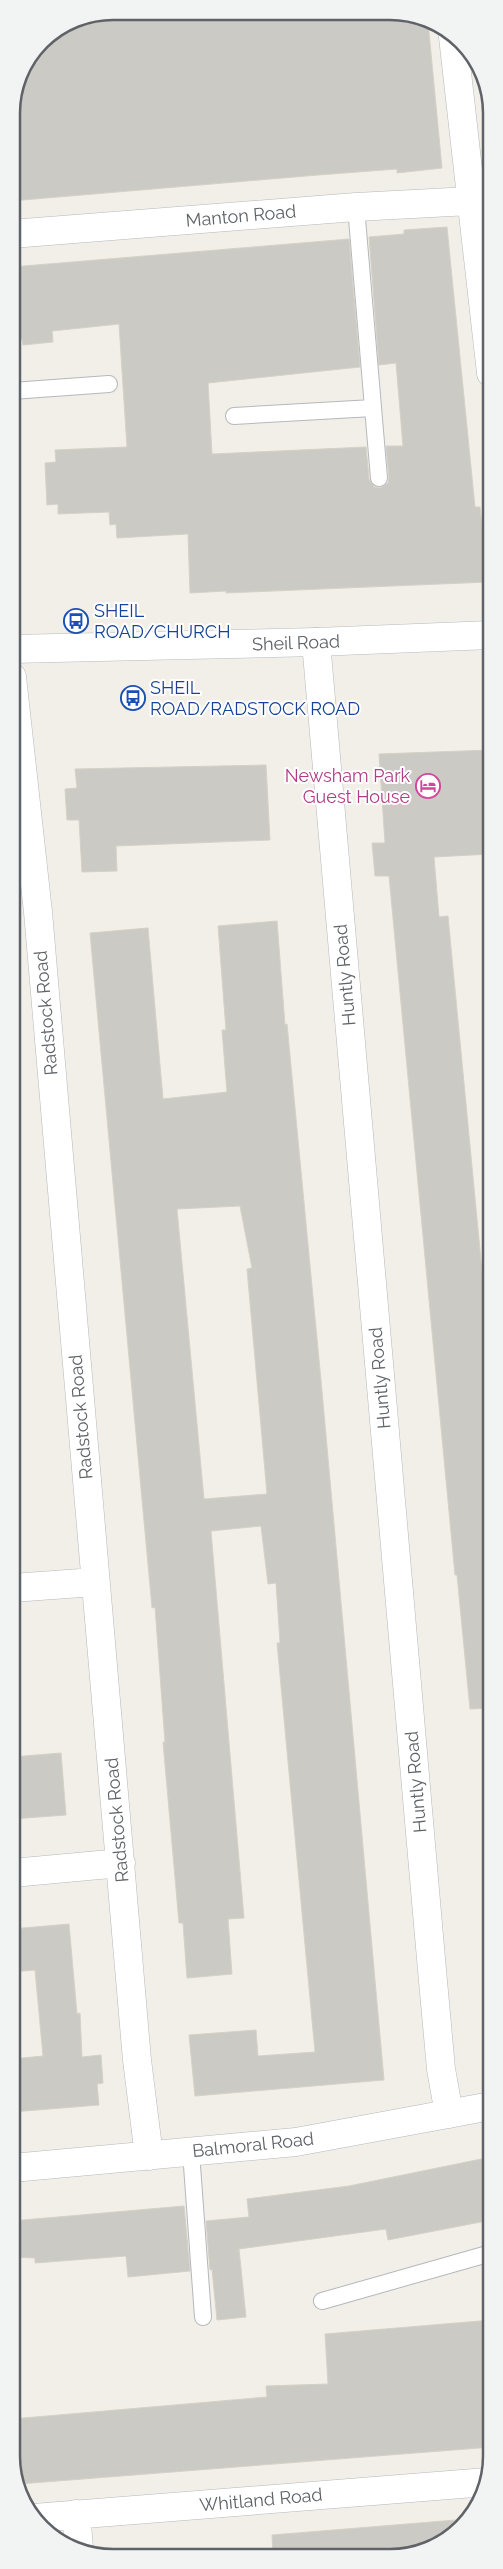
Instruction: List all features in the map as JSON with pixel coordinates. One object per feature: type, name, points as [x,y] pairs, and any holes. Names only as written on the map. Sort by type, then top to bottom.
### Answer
[{"type":"street","points":[[454,45],[483,307]]},
{"type":"street","name":"Manton Road","points":[[20,233],[356,207],[470,201]]},
{"type":"street","name":"Sheil Road","points":[[20,649],[316,642],[483,635]]},
{"type":"street","name":"Huntly Road","points":[[316,642],[441,2069],[449,2114]]},
{"type":"street","name":"Radstock Road","points":[[20,749],[38,912],[121,1863],[136,2060],[149,2156]]},
{"type":"street","points":[[20,1587],[95,1582]]},
{"type":"street","points":[[20,1871],[121,1863]]},
{"type":"street","name":"Balmoral Road","points":[[20,2167],[296,2142],[483,2108]]},
{"type":"street","name":"Whitland Road","points":[[43,2517],[479,2483]]},
{"type":"street","points":[[76,2514],[78,2542]]},
{"type":"lane","points":[[356,207],[379,478]]},
{"type":"lane","points":[[20,390],[109,384]]},
{"type":"lane","points":[[234,416],[372,408]]},
{"type":"lane","points":[[191,2152],[203,2317]]},
{"type":"lane","points":[[322,2301],[483,2256]]},
{"type":"building","points":[[390,20],[414,23],[429,28],[442,168],[397,173],[397,169],[20,200],[20,107],[23,89],[32,66],[56,39],[77,27],[101,21]]},
{"type":"building","points":[[447,227],[475,507],[480,507],[483,535],[483,582],[190,593],[188,534],[117,538],[116,524],[110,525],[109,512],[58,514],[58,504],[47,505],[45,463],[56,462],[55,450],[127,447],[119,324],[52,331],[53,342],[23,345],[22,339],[20,339],[20,266],[349,239],[360,367],[208,383],[212,454],[366,447],[369,479],[374,487],[380,488],[388,483],[389,478],[386,446],[403,446],[396,363],[379,365],[369,237],[404,234],[404,230]]},
{"type":"building","points":[[483,750],[483,854],[434,857],[439,917],[448,916],[483,1281],[483,1708],[470,1709],[457,1575],[455,1575],[389,876],[375,876],[372,843],[385,843],[379,754]]},
{"type":"building","points":[[266,765],[270,840],[116,846],[117,871],[82,872],[79,820],[67,820],[65,789],[77,788],[75,769]]},
{"type":"building","points":[[277,921],[285,1025],[287,1024],[322,1391],[384,2080],[195,2096],[189,2035],[256,2030],[258,2056],[315,2052],[277,1643],[280,1643],[276,1583],[268,1584],[261,1526],[211,1531],[244,1918],[228,1919],[232,1974],[187,1978],[183,1923],[179,1923],[163,1742],[165,1742],[155,1607],[152,1608],[90,933],[148,928],[163,1099],[227,1092],[222,1030],[226,1030],[218,926]],"holes":[[[240,1206],[252,1268],[247,1269],[267,1494],[204,1499],[177,1209]]]},
{"type":"building","points":[[61,1753],[66,1815],[20,1818],[20,1756]]},
{"type":"building","points":[[69,1924],[77,2014],[80,2013],[82,2057],[101,2055],[103,2083],[97,2084],[99,2105],[20,2111],[20,2058],[43,2056],[35,1970],[20,1971],[20,1928]]},
{"type":"building","points":[[483,2159],[483,2222],[388,2240],[386,2229],[239,2249],[246,2317],[217,2320],[206,2221],[249,2217],[247,2199],[349,2186]]},
{"type":"building","points":[[184,2206],[190,2271],[128,2277],[126,2256],[35,2263],[35,2258],[20,2257],[20,2220]]},
{"type":"building","points":[[483,2321],[483,2448],[24,2484],[20,2456],[20,2418],[267,2397],[266,2386],[328,2384],[325,2334]]},
{"type":"building","points":[[457,2520],[447,2530],[426,2542],[414,2546],[390,2549],[273,2549],[272,2535]]},
{"type":"place","name":"SHEIL ROAD/CHURCH","points":[[76,621]]},
{"type":"place","name":"SHEIL ROAD/RADSTOCK ROAD","points":[[133,698]]},
{"type":"place","name":"Newsham Park Guest House","points":[[428,786]]}]
